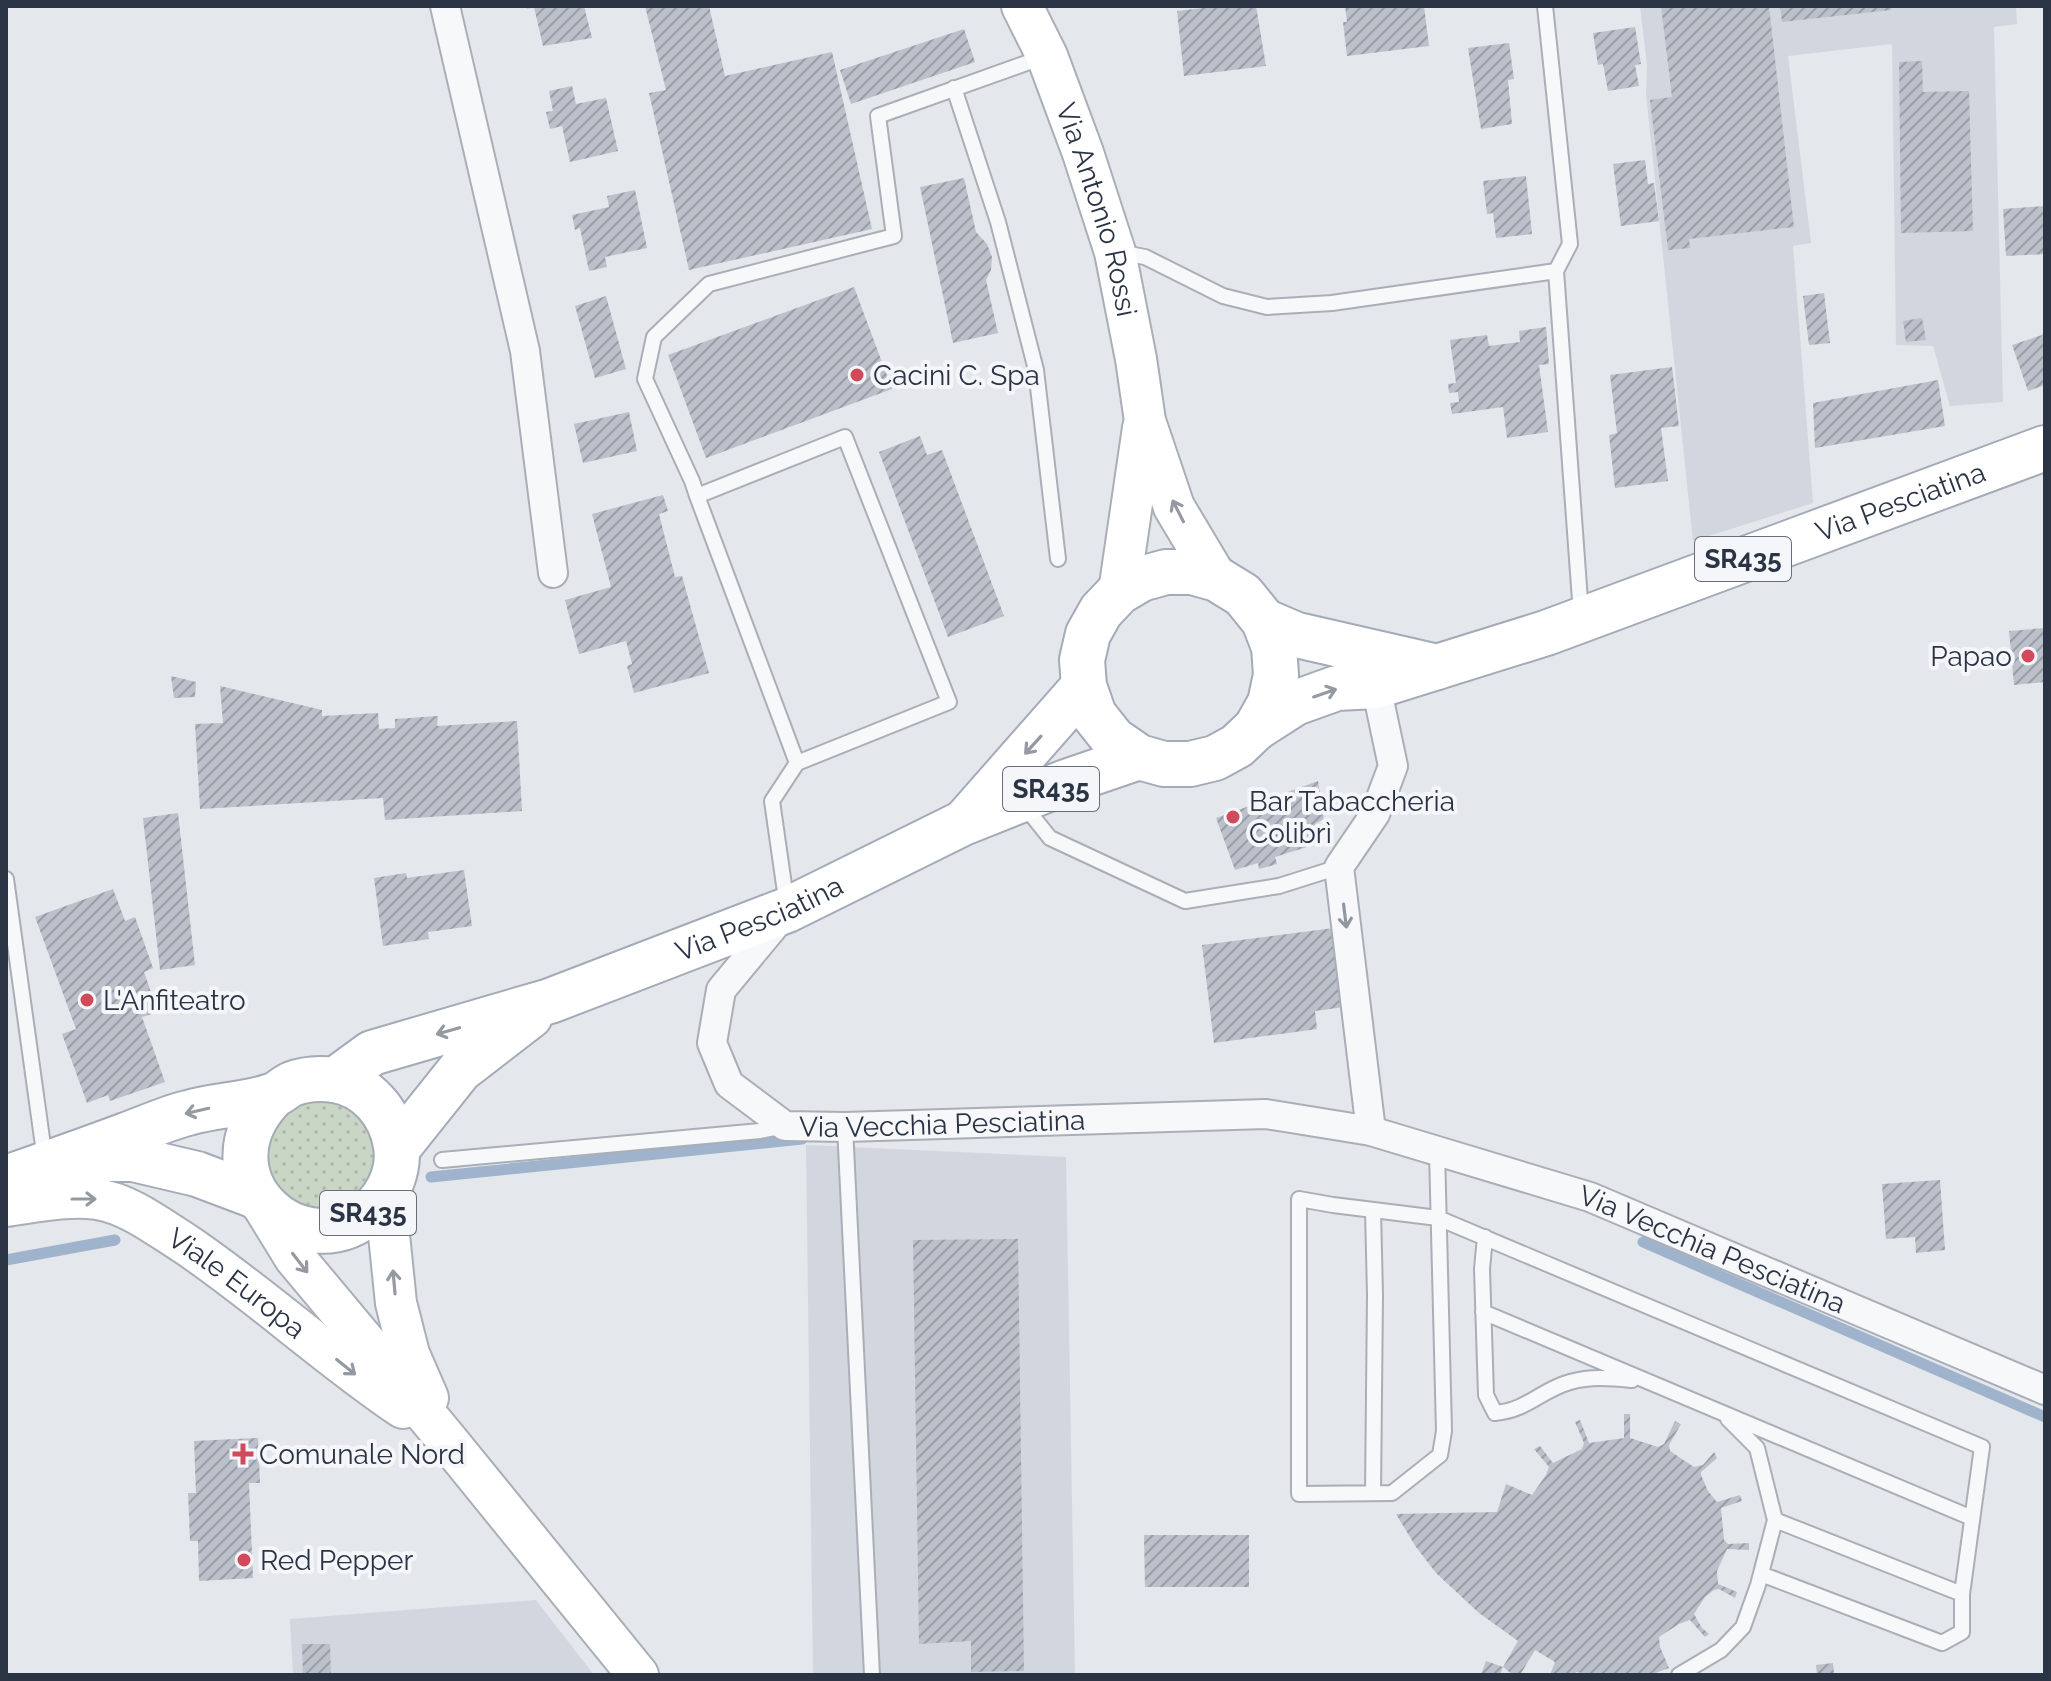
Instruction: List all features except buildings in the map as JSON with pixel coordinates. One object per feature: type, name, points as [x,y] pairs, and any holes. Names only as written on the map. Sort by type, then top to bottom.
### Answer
[{"type":"main road","name":"Via Antonio Rossi","points":[[1022,6],[1047,56],[1115,252],[1145,421]]},
{"type":"main road","points":[[1145,421],[1174,507],[1217,579]]},
{"type":"main road","points":[[1119,592],[1145,421]]},
{"type":"main road","name":"Via Pesciatina","points":[[1256,728],[1270,703],[1276,675],[1274,647],[1264,621],[1243,595],[1217,579],[1192,572],[1166,572],[1141,579],[1119,592],[1101,611],[1088,634],[1082,660],[1084,686],[1094,715],[1113,739],[1139,757],[1164,764],[1190,764],[1215,758],[1237,746],[1256,728],[1295,703],[1337,688],[1376,686],[1439,667],[2045,448]]},
{"type":"main road","name":"Via Pesciatina","points":[[1264,621],[1297,635],[1439,667]]},
{"type":"main road","name":"Via Pesciatina","points":[[963,823],[1084,686]]},
{"type":"main road","name":"Via Pesciatina","points":[[335,1080],[372,1053],[550,1001],[787,910],[963,823],[1139,757]]},
{"type":"main road","name":"Via Pesciatina","points":[[385,1196],[396,1165],[397,1149],[460,1070],[550,1001]]},
{"type":"main road","points":[[38,1167],[188,1112],[273,1096],[292,1084],[313,1079],[335,1080],[354,1086],[370,1097],[384,1112],[393,1130],[397,1149]]},
{"type":"main road","name":"SR435","points":[[273,1096],[257,1112],[248,1133],[245,1155],[248,1177],[258,1197],[272,1213],[290,1225],[311,1230],[332,1229],[353,1223],[371,1212],[385,1196]]},
{"type":"main road","name":"SR435","points":[[38,1167],[133,1159],[197,1174],[258,1197]]},
{"type":"main road","name":"Viale Europa","points":[[385,1196],[396,1303],[409,1354],[443,1435]]},
{"type":"main road","name":"Viale Europa","points":[[258,1197],[295,1258],[638,1675]]},
{"type":"main road","name":"Viale Europa","points":[[6,1206],[55,1199],[98,1199],[141,1214],[225,1270],[364,1382],[443,1435]]},
{"type":"street","points":[[445,6],[525,351],[553,573]]},
{"type":"street","points":[[1371,1131],[1339,867],[1375,814],[1393,766],[1376,686]]},
{"type":"street","name":"Via Vecchia Pesciatina","points":[[787,910],[721,990],[712,1043],[729,1084],[785,1126],[845,1127],[1266,1114],[1371,1131],[1590,1197],[2045,1390]]},
{"type":"lane","points":[[1545,6],[1570,244],[1556,271],[1581,618]]},
{"type":"lane","points":[[797,763],[697,496],[645,379],[654,337],[709,284],[894,236],[878,116],[1047,56]]},
{"type":"lane","points":[[954,88],[998,222],[1036,370],[1058,559]]},
{"type":"lane","points":[[1115,252],[1145,257],[1223,296],[1267,307],[1332,303],[1556,271]]},
{"type":"lane","points":[[697,496],[845,437],[949,702],[797,763],[772,801],[787,910]]},
{"type":"lane","points":[[1021,801],[1050,838],[1185,901],[1279,886],[1339,867]]},
{"type":"lane","points":[[6,879],[38,1167]]},
{"type":"lane","points":[[442,1160],[760,1131],[785,1126]]},
{"type":"lane","points":[[845,1127],[872,1675]]},
{"type":"lane","points":[[1437,1151],[1438,1218],[1444,1431],[1440,1455],[1392,1493],[1299,1494],[1299,1199],[1438,1218],[1982,1447],[1962,1594],[1962,1632],[1942,1643],[1761,1574]]},
{"type":"lane","points":[[1373,1210],[1373,1493]]},
{"type":"lane","points":[[1485,1237],[1482,1269],[1486,1395],[1495,1413],[1514,1411],[1567,1383],[1602,1377],[1648,1382]]},
{"type":"lane","points":[[1483,1312],[1972,1518]]},
{"type":"lane","points":[[1679,1675],[1721,1650],[1743,1627],[1775,1520],[1757,1448],[1720,1411]]},
{"type":"lane","points":[[1775,1520],[1962,1594]]},
{"type":"shaded area","points":[[1640,6],[2016,6],[2017,24],[1994,27],[2003,402],[1950,406],[1933,346],[1896,345],[1892,44],[1788,56],[1811,243],[1793,246],[1813,503],[1693,541],[1646,94],[1647,65]]},
{"type":"shaded area","points":[[806,1145],[1066,1157],[1075,1675],[813,1675]]},
{"type":"shaded area","points":[[536,1600],[594,1675],[293,1675],[290,1619]]},
{"type":"green space","points":[[314,1099],[328,1100],[351,1109],[367,1126],[375,1148],[375,1172],[371,1183],[357,1199],[332,1213],[279,1200],[261,1147],[267,1129],[296,1104]]},
{"type":"waterway","points":[[431,1177],[802,1139]]},
{"type":"waterway","points":[[6,1260],[115,1240]]},
{"type":"waterway","points":[[1643,1242],[2045,1417]]},
{"type":"place","name":"Cacini C. Spa","points":[[857,375]]},
{"type":"place","name":"Papao","points":[[2028,656]]},
{"type":"place","name":"Bar Tabaccheria Colibrì","points":[[1233,817]]},
{"type":"place","name":"L'Anfiteatro","points":[[87,1000]]},
{"type":"place","name":"Comunale Nord","points":[[243,1454]]},
{"type":"place","name":"Red Pepper","points":[[244,1560]]}]
